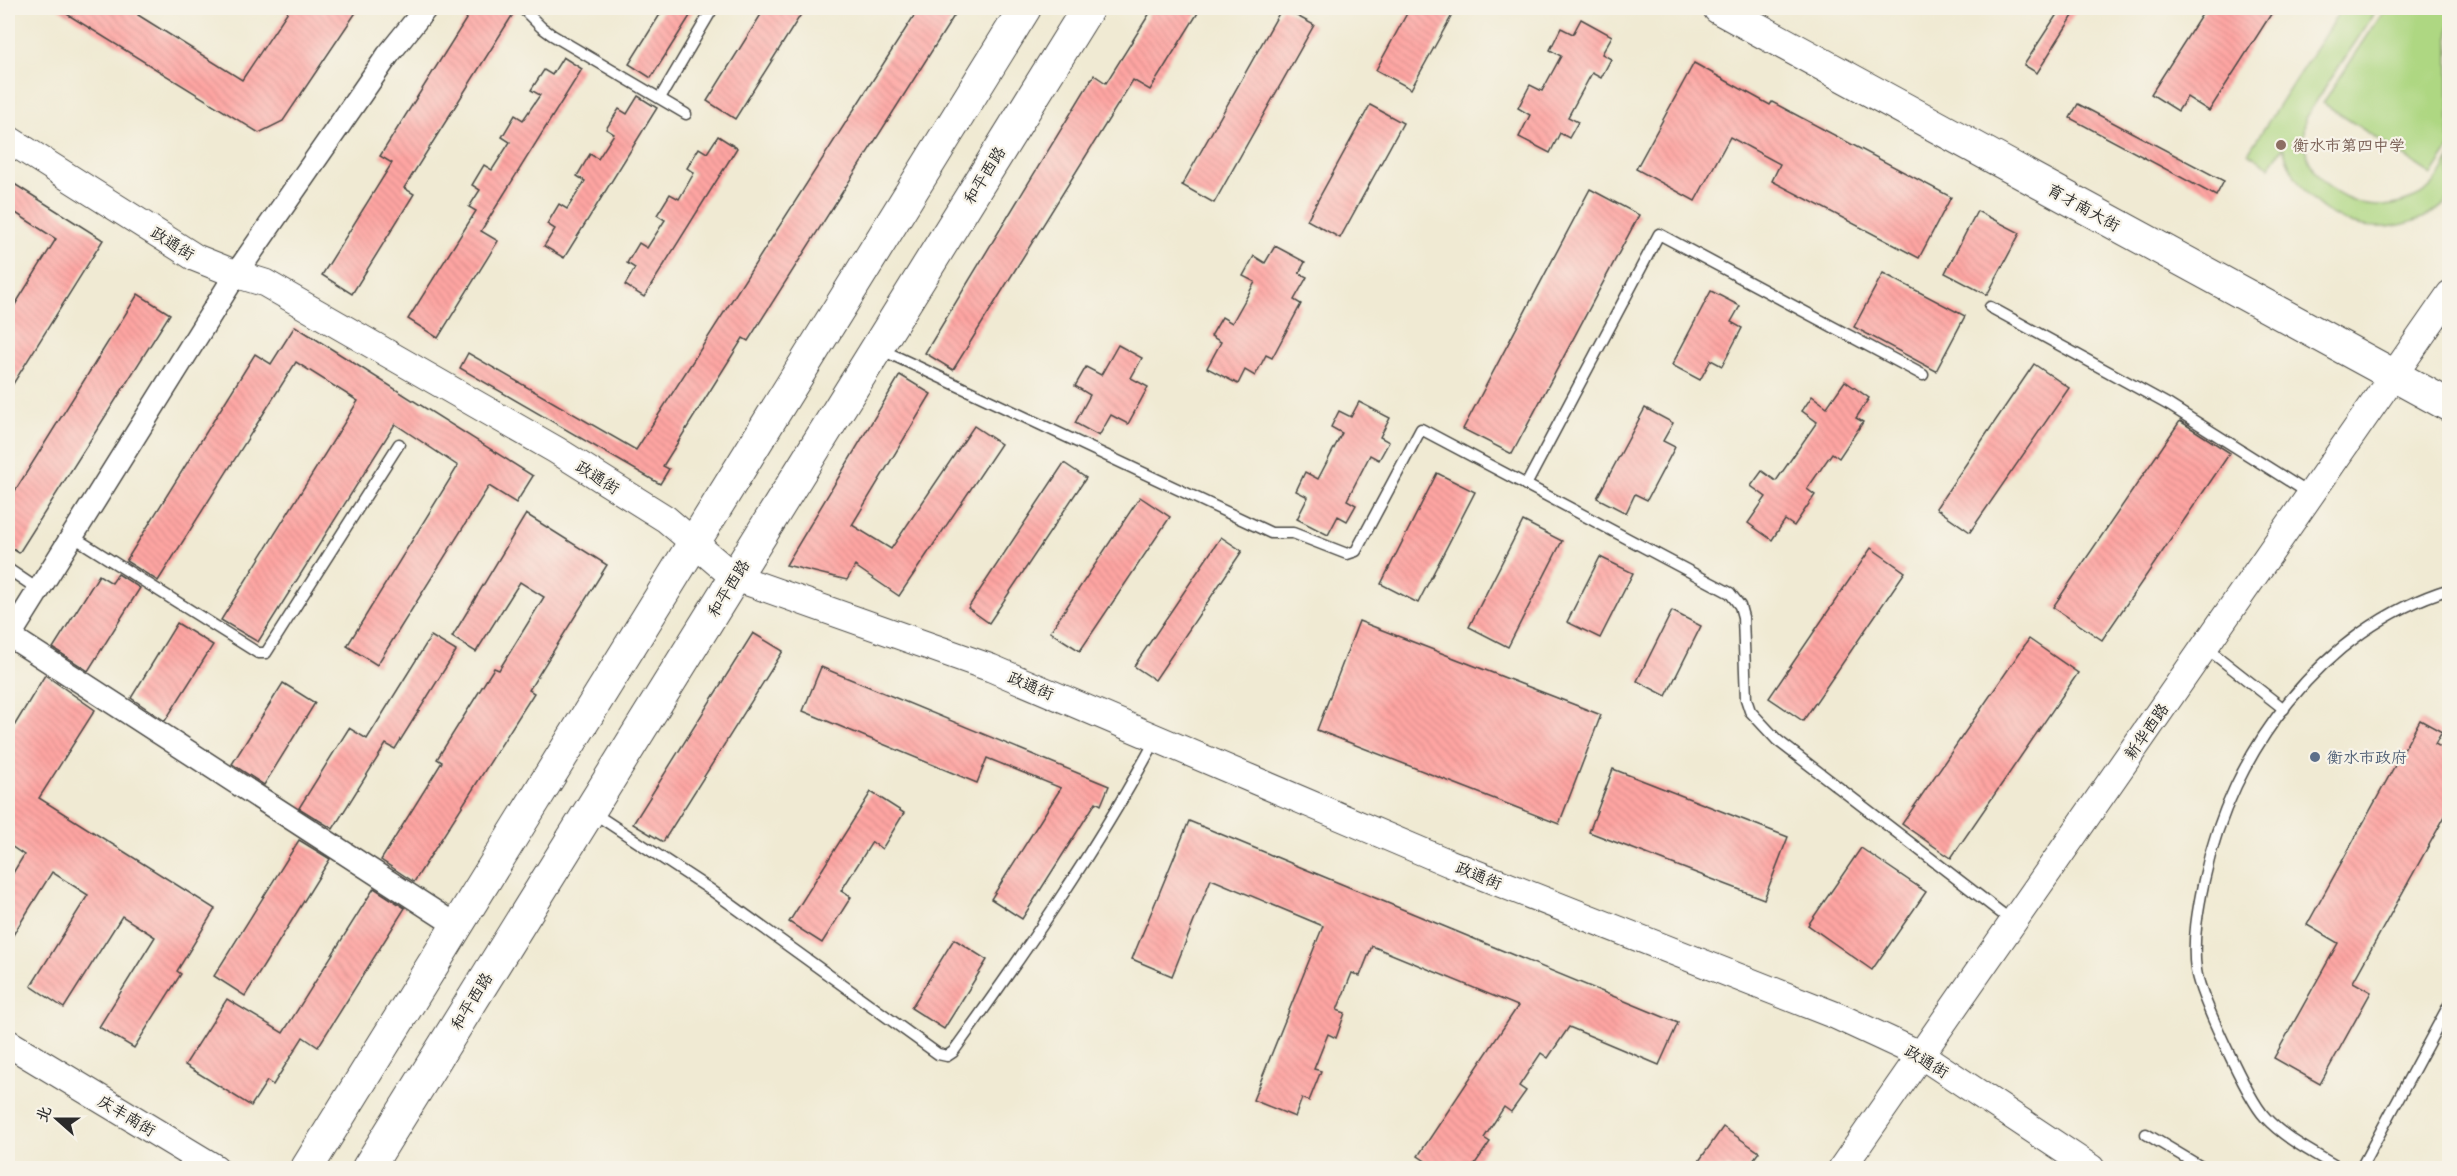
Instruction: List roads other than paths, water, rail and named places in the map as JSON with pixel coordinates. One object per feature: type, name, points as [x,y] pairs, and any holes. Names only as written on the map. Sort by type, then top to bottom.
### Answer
[{"type":"main road","points":[[307,1168],[1025,8]]},
{"type":"main road","name":"和平西路","points":[[368,1168],[1088,8]]},
{"type":"main road","name":"育才南大街","points":[[1719,8],[2399,367],[2450,383]]},
{"type":"main road","name":"育才南大街","points":[[1761,8],[2399,367],[2450,406]]},
{"type":"street","points":[[426,8],[388,55],[236,274],[9,638],[457,926]]},
{"type":"street","name":"政通街","points":[[8,139],[196,258],[265,283],[556,450],[666,519],[734,577],[991,668],[1449,863],[1837,1016],[1921,1055],[2091,1168]]},
{"type":"street","name":"新华西路","points":[[1842,1168],[2450,294]]},
{"type":"street","name":"庆丰南街","points":[[8,1042],[215,1168]]},
{"type":"lane","points":[[522,8],[547,31],[686,114]]},
{"type":"lane","points":[[660,98],[713,8]]},
{"type":"lane","points":[[1526,485],[1659,234],[1923,375]]},
{"type":"lane","points":[[1990,308],[2169,405],[2310,494]]},
{"type":"lane","points":[[877,347],[1271,533],[1293,533],[1347,554],[1356,551],[1421,429],[1730,593],[1740,606],[1743,617],[1746,699],[1750,711],[1777,740],[2013,922]]},
{"type":"lane","points":[[72,536],[258,653],[266,653],[399,444]]},
{"type":"lane","points":[[8,569],[39,590]]},
{"type":"lane","points":[[2339,1168],[2294,1141],[2264,1116],[2242,1080],[2204,996],[2196,971],[2195,942],[2200,900],[2209,855],[2232,793],[2258,744],[2302,686],[2343,647],[2384,616],[2422,598],[2450,589]]},
{"type":"lane","points":[[2205,646],[2284,709]]},
{"type":"lane","points":[[590,810],[711,890],[938,1054],[947,1056],[953,1052],[1046,922],[1124,798],[1157,738]]},
{"type":"lane","points":[[2361,1168],[2450,1003]]},
{"type":"lane","points":[[2146,1134],[2203,1168]]},
{"type":"place","name":"衡水市第四中学","points":[[2281,145]]},
{"type":"place","name":"衡水市政府","points":[[2315,757]]}]
